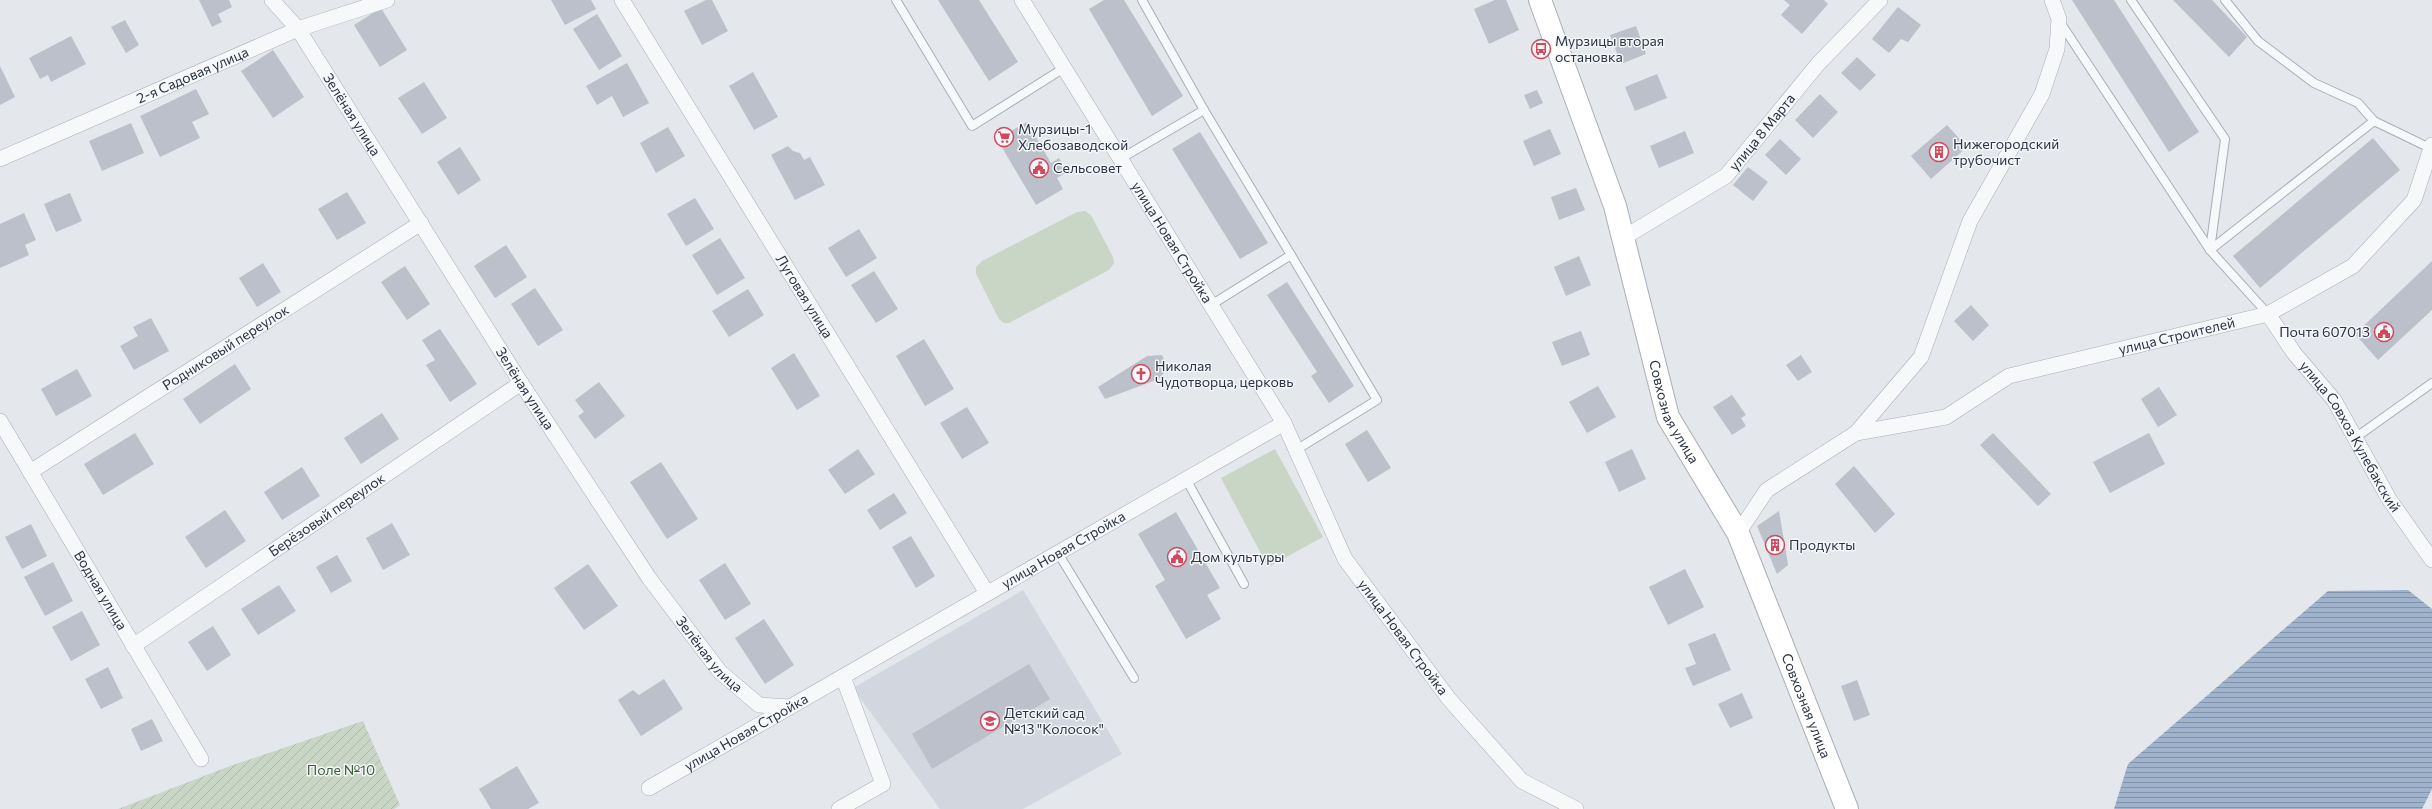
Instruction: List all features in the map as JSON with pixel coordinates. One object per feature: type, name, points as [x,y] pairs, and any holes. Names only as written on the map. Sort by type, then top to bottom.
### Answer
[{"type":"street","name":"Зелёная улица","points":[[272,0],[298,29],[521,383],[649,578],[720,672],[760,704],[790,707]]},
{"type":"street","name":"2-я Садовая улица","points":[[0,159],[298,29],[387,0]]},
{"type":"street","name":"Луговая улица","points":[[622,0],[987,593]]},
{"type":"street","name":"улица Новая Стройка","points":[[1022,0],[1284,423],[1345,559],[1449,699],[1522,781],[1576,809]]},
{"type":"street","name":"Совхозная улица","points":[[1540,0],[1615,206],[1668,416],[1738,533],[1847,809]]},
{"type":"street","name":"улица 8 Марта","points":[[1623,238],[1726,176],[1818,64],[1880,0]]},
{"type":"street","name":"улица Строителей","points":[[1738,533],[1767,490],[1856,433],[1921,357],[1970,221],[2042,94],[2058,49],[2059,19],[2052,0]]},
{"type":"street","name":"улица Строителей","points":[[1856,433],[1946,417],[2009,376],[2268,314],[2353,266],[2414,200],[2431,147]]},
{"type":"street","name":"Родниковый переулок","points":[[30,472],[421,223]]},
{"type":"street","name":"улица Совхоз Кулебакский","points":[[2268,314],[2294,353],[2334,400],[2389,499],[2432,560]]},
{"type":"street","name":"Берёзовый переулок","points":[[133,646],[521,383]]},
{"type":"street","name":"Водная улица","points":[[0,421],[201,759]]},
{"type":"street","name":"улица Новая Стройка","points":[[649,788],[1284,423]]},
{"type":"street","points":[[839,809],[882,784],[843,676]]},
{"type":"lane","points":[[896,0],[972,126],[1064,68]]},
{"type":"lane","points":[[1142,0],[1204,110],[1377,400],[1296,450]]},
{"type":"lane","points":[[2130,0],[2224,139],[2210,250]]},
{"type":"lane","points":[[2225,0],[2258,41],[2314,83],[2358,103],[2374,121],[2431,147]]},
{"type":"lane","points":[[2059,19],[2210,250],[2268,314]]},
{"type":"lane","points":[[1120,159],[1204,110]]},
{"type":"lane","points":[[2210,250],[2374,121]]},
{"type":"lane","points":[[1211,305],[1291,255]]},
{"type":"lane","points":[[2355,438],[2432,383]]},
{"type":"lane","points":[[1186,479],[1244,584]]},
{"type":"lane","points":[[1058,553],[1134,678]]},
{"type":"shaded area","name":"Детский сад №13 \"Колосок\"","points":[[1023,590],[1122,754],[1023,809],[940,809],[853,688]]},
{"type":"green space","points":[[1085,211],[1091,215],[1113,257],[1114,263],[1109,270],[1009,323],[1004,323],[999,319],[976,274],[976,267],[982,261],[1077,212]]},
{"type":"green space","points":[[1275,449],[1323,537],[1268,567],[1221,478]]},
{"type":"green space","name":"Поле №10","points":[[363,721],[400,805],[394,809],[118,809],[230,766]]},
{"type":"water","points":[[2408,590],[2432,609],[2432,789],[2422,809],[2114,809],[2128,764],[2328,591]]},
{"type":"building","points":[[199,0],[229,0],[232,7],[218,14],[222,22],[212,27]]},
{"type":"building","points":[[551,0],[591,0],[596,9],[565,25]]},
{"type":"building","points":[[706,0],[712,0],[728,31],[702,45],[684,11]]},
{"type":"building","points":[[938,0],[979,0],[1018,62],[989,81]]},
{"type":"building","points":[[1104,0],[1124,0],[1183,96],[1152,116],[1089,9]]},
{"type":"building","points":[[1495,0],[1506,0],[1519,30],[1489,44],[1474,9]]},
{"type":"building","points":[[1784,0],[1824,0],[1828,4],[1802,34],[1781,15],[1790,5]]},
{"type":"building","points":[[2072,0],[2114,0],[2199,132],[2169,152]]},
{"type":"building","points":[[2173,0],[2212,0],[2247,37],[2229,57]]},
{"type":"building","points":[[1898,7],[1921,25],[1908,42],[1901,39],[1889,53],[1872,39]]},
{"type":"building","points":[[381,8],[407,50],[380,67],[354,25]]},
{"type":"building","points":[[597,14],[622,56],[599,70],[573,29]]},
{"type":"building","points":[[125,20],[139,45],[126,53],[111,27]]},
{"type":"building","points":[[1636,26],[1646,54],[1621,64],[1610,35]]},
{"type":"building","points":[[71,36],[86,64],[51,82],[48,75],[40,79],[29,58]]},
{"type":"building","points":[[273,50],[304,97],[273,118],[241,71]]},
{"type":"building","points":[[1857,57],[1876,75],[1860,91],[1841,73]]},
{"type":"building","points":[[627,63],[649,103],[623,117],[612,96],[597,105],[586,86]]},
{"type":"building","points":[[0,66],[15,97],[0,105]]},
{"type":"building","points":[[753,72],[778,117],[754,130],[729,86]]},
{"type":"building","points":[[1657,74],[1667,98],[1635,111],[1625,87]]},
{"type":"building","points":[[424,82],[447,118],[422,134],[398,98]]},
{"type":"building","points":[[196,89],[209,114],[192,122],[200,138],[160,157],[140,116]]},
{"type":"building","points":[[1537,90],[1543,103],[1530,109],[1524,95]]},
{"type":"building","points":[[1820,94],[1838,112],[1813,138],[1795,120]]},
{"type":"building","name":"Сельсовет","points":[[1027,122],[1051,163],[1059,158],[1067,172],[1057,178],[1063,189],[1036,205],[997,139]]},
{"type":"building","points":[[131,123],[144,153],[102,171],[89,141]]},
{"type":"building","name":"Нижегородский трубочист","points":[[1947,125],[1967,147],[1931,179],[1911,156]]},
{"type":"building","points":[[668,127],[685,156],[656,173],[640,143]]},
{"type":"building","points":[[1550,129],[1561,154],[1534,166],[1523,141]]},
{"type":"building","points":[[1685,131],[1694,153],[1659,168],[1650,146]]},
{"type":"building","points":[[1200,132],[1268,243],[1240,259],[1172,149]]},
{"type":"building","points":[[2373,138],[2400,170],[2260,288],[2233,256]]},
{"type":"building","points":[[1780,139],[1801,159],[1786,175],[1765,155]]},
{"type":"building","points":[[788,146],[793,151],[800,153],[804,160],[810,157],[825,185],[795,200],[771,155]]},
{"type":"building","points":[[460,147],[481,180],[458,195],[437,162]]},
{"type":"building","points":[[1748,167],[1768,182],[1753,201],[1733,185]]},
{"type":"building","points":[[1576,188],[1585,210],[1559,220],[1551,197]]},
{"type":"building","points":[[347,192],[366,223],[337,240],[318,209]]},
{"type":"building","points":[[70,193],[82,221],[56,232],[44,204]]},
{"type":"building","points":[[695,198],[714,229],[686,246],[667,214]]},
{"type":"building","points":[[24,213],[36,240],[25,245],[29,255],[0,268],[0,224]]},
{"type":"building","points":[[859,229],[877,258],[846,277],[828,248]]},
{"type":"building","points":[[720,238],[745,278],[717,295],[692,255]]},
{"type":"building","points":[[506,245],[527,277],[495,298],[474,266]]},
{"type":"building","points":[[1579,256],[1591,285],[1566,296],[1554,267]]},
{"type":"building","points":[[2432,261],[2432,310],[2378,360],[2355,334]]},
{"type":"building","points":[[263,263],[281,292],[257,307],[239,278]]},
{"type":"building","points":[[405,266],[430,304],[407,320],[381,282]]},
{"type":"building","points":[[874,271],[898,309],[876,323],[851,285]]},
{"type":"building","points":[[1287,282],[1354,386],[1329,403],[1311,376],[1317,372],[1267,295]]},
{"type":"building","points":[[535,288],[563,330],[538,346],[511,304]]},
{"type":"building","points":[[748,289],[764,315],[729,337],[712,311]]},
{"type":"building","points":[[1971,305],[1989,325],[1973,341],[1954,321]]},
{"type":"building","points":[[151,318],[169,351],[134,370],[120,346],[138,336],[133,327]]},
{"type":"building","points":[[440,329],[477,384],[450,402],[426,365],[435,360],[422,340]]},
{"type":"building","points":[[1581,331],[1590,355],[1562,366],[1552,342]]},
{"type":"building","points":[[924,339],[954,389],[925,406],[896,356]]},
{"type":"building","points":[[794,353],[820,396],[797,410],[771,368]]},
{"type":"building","name":"Николая Чудотворца, церковь","points":[[1162,355],[1168,368],[1159,379],[1105,399],[1098,387],[1147,356]]},
{"type":"building","points":[[1801,355],[1812,372],[1798,381],[1786,365]]},
{"type":"building","points":[[235,364],[251,389],[200,424],[183,399]]},
{"type":"building","points":[[77,369],[92,396],[56,416],[41,389]]},
{"type":"building","points":[[599,382],[625,416],[595,439],[578,416],[584,412],[575,400]]},
{"type":"building","points":[[1598,386],[1616,417],[1587,433],[1569,402]]},
{"type":"building","points":[[2159,387],[2177,415],[2158,427],[2141,399]]},
{"type":"building","points":[[1732,395],[1746,415],[1741,418],[1746,426],[1732,435],[1713,407]]},
{"type":"building","points":[[967,407],[989,443],[962,459],[940,423]]},
{"type":"building","points":[[382,413],[399,439],[361,464],[344,438]]},
{"type":"building","points":[[1367,430],[1391,468],[1368,482],[1345,444]]},
{"type":"building","points":[[135,433],[154,464],[103,495],[84,464]]},
{"type":"building","points":[[1993,433],[2051,494],[2038,506],[1980,445]]},
{"type":"building","points":[[2149,433],[2165,464],[2110,493],[2093,462]]},
{"type":"building","points":[[858,449],[875,474],[845,494],[828,470]]},
{"type":"building","points":[[1632,449],[1646,479],[1619,492],[1605,462]]},
{"type":"building","points":[[661,462],[698,519],[667,539],[630,482]]},
{"type":"building","points":[[1854,466],[1895,514],[1875,533],[1835,484]]},
{"type":"building","points":[[302,467],[320,496],[282,520],[264,492]]},
{"type":"building","points":[[894,493],[907,513],[880,530],[867,510]]},
{"type":"building","points":[[225,510],[246,541],[206,568],[185,537]]},
{"type":"building","name":"Продукты","points":[[1779,511],[1788,565],[1777,574],[1757,526]]},
{"type":"building","name":"Дом культуры","points":[[1176,512],[1220,588],[1207,595],[1221,619],[1186,639],[1155,586],[1165,580],[1138,534]]},
{"type":"building","points":[[392,523],[410,555],[383,570],[366,538]]},
{"type":"building","points":[[31,524],[47,556],[22,569],[5,537]]},
{"type":"building","points":[[911,536],[935,576],[916,588],[892,547]]},
{"type":"building","points":[[337,555],[352,581],[331,593],[316,567]]},
{"type":"building","points":[[53,562],[73,601],[45,616],[24,577]]},
{"type":"building","points":[[725,563],[751,604],[725,620],[699,580]]},
{"type":"building","points":[[588,564],[618,606],[584,630],[554,588]]},
{"type":"building","points":[[1685,569],[1704,607],[1668,625],[1649,587]]},
{"type":"building","points":[[279,585],[296,611],[258,635],[241,609]]},
{"type":"building","points":[[82,611],[100,645],[71,661],[52,627]]},
{"type":"building","points":[[764,619],[794,665],[765,684],[735,638]]},
{"type":"building","points":[[213,626],[231,655],[207,671],[188,642]]},
{"type":"building","points":[[1715,633],[1731,670],[1693,686],[1685,668],[1696,664],[1688,644]]},
{"type":"building","name":"Детский сад №13 \"Колосок\"","points":[[1029,664],[1050,699],[932,769],[912,734]]},
{"type":"building","points":[[108,667],[123,698],[101,709],[85,679]]},
{"type":"building","points":[[664,679],[683,709],[641,736],[618,700],[633,690],[639,695]]},
{"type":"building","points":[[1857,680],[1870,715],[1854,721],[1841,686]]},
{"type":"building","points":[[1742,693],[1753,718],[1730,728],[1718,704]]},
{"type":"building","points":[[152,719],[163,741],[141,751],[131,729]]},
{"type":"building","points":[[517,766],[539,803],[528,809],[491,809],[479,789]]},
{"type":"place","name":"Мурзицы вторая остановка","points":[[1541,49]]},
{"type":"place","name":"Мурзицы-1 Хлебозаводской","points":[[1004,137]]},
{"type":"place","name":"Нижегородский трубочист","points":[[1939,152]]},
{"type":"place","name":"Сельсовет","points":[[1039,168]]},
{"type":"place","name":"Почта 607013","points":[[2384,332]]},
{"type":"place","name":"Николая Чудотворца, церковь","points":[[1141,374]]},
{"type":"place","name":"Продукты","points":[[1775,545]]},
{"type":"place","name":"Дом культуры","points":[[1177,557]]},
{"type":"place","name":"Детский сад №13 \"Колосок\"","points":[[990,721]]}]
